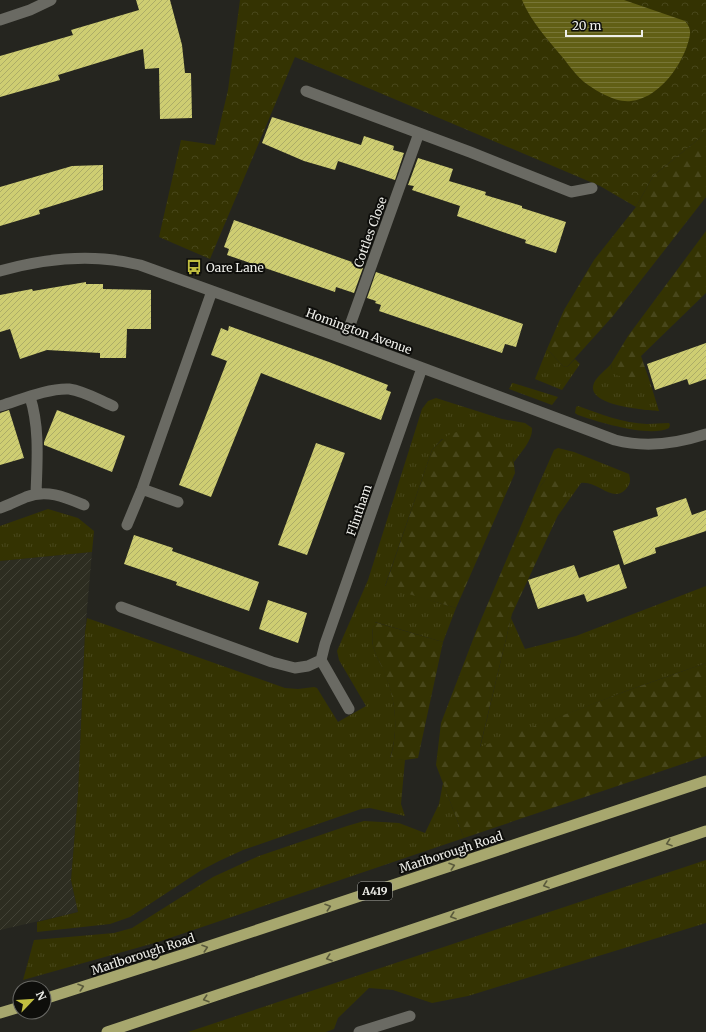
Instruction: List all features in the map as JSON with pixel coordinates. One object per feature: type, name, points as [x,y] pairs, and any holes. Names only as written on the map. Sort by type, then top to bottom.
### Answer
[{"type":"highway","name":"Marlborough Road","points":[[52,996],[200,949],[706,781]]},
{"type":"highway","points":[[107,1032],[706,831]]},
{"type":"highway","points":[[0,1013],[12,1009]]},
{"type":"street","points":[[0,20],[30,10],[51,0]]},
{"type":"street","points":[[306,91],[571,192],[592,188]]},
{"type":"street","name":"Cottles Close","points":[[345,339],[419,133]]},
{"type":"street","name":"Homington Avenue","points":[[0,271],[14,267],[81,257],[122,260],[140,265],[345,339],[574,426],[626,443],[640,445],[665,443],[694,438],[706,434]]},
{"type":"street","points":[[127,525],[142,488],[212,291]]},
{"type":"street","name":"Flintham","points":[[321,660],[422,368]]},
{"type":"street","points":[[0,406],[57,390],[70,389],[91,396],[113,406]]},
{"type":"street","points":[[30,397],[34,412],[37,453],[36,494]]},
{"type":"street","points":[[142,488],[178,502]]},
{"type":"street","points":[[0,508],[36,494],[52,494],[66,497],[84,505]]},
{"type":"street","points":[[121,607],[272,662],[295,668],[308,666],[321,660],[350,709]]},
{"type":"street","points":[[359,1032],[374,1029],[410,1016]]},
{"type":"shaded area","points":[[522,0],[624,0],[685,21],[690,30],[690,36],[679,64],[666,81],[650,94],[641,99],[631,101],[619,100],[594,89],[579,77],[541,31],[530,16]]},
{"type":"shaded area","points":[[92,552],[85,632],[78,794],[71,880],[78,912],[0,930],[0,561]]},
{"type":"green space","points":[[240,0],[706,0],[706,133],[653,176],[636,207],[600,186],[295,57],[210,259],[159,237],[181,140],[215,145],[228,90]]},
{"type":"green space","points":[[706,133],[706,197],[613,316],[567,367],[563,366],[547,349],[564,310],[594,260],[636,207],[653,176]]},
{"type":"green space","points":[[706,231],[706,293],[641,356],[649,379],[636,380],[616,375],[612,370],[611,364],[628,336]]},
{"type":"green space","points":[[547,349],[563,366],[567,367],[575,359],[580,364],[562,390],[535,379]]},
{"type":"green space","points":[[611,364],[612,370],[649,379],[659,411],[631,408],[607,402],[598,397],[593,391],[595,380]]},
{"type":"green space","points":[[512,383],[558,397],[552,405],[509,389]]},
{"type":"green space","points":[[436,398],[502,419],[525,423],[532,428],[532,432],[526,446],[514,462],[513,456],[442,439],[432,450],[385,586],[456,608],[443,642],[375,622],[372,633],[374,648],[388,682],[394,703],[395,737],[390,758],[405,760],[401,804],[405,816],[370,808],[361,809],[243,850],[219,861],[200,871],[130,917],[110,924],[37,932],[37,922],[78,912],[71,880],[78,794],[85,632],[87,618],[285,688],[317,688],[338,722],[366,706],[339,660],[337,651],[368,580],[422,409],[428,401]]},
{"type":"green space","points":[[578,406],[612,418],[629,422],[647,424],[669,423],[670,425],[669,428],[660,431],[624,428],[578,415],[575,413],[576,407]]},
{"type":"green space","points":[[472,430],[490,434],[513,456],[515,473],[456,608],[385,587],[432,450],[441,440],[449,435]]},
{"type":"green space","points":[[558,448],[574,452],[629,474],[630,481],[628,486],[621,493],[616,494],[587,483],[581,483],[557,517],[566,498],[546,479],[535,493],[554,450]]},
{"type":"green space","points":[[560,475],[566,485],[566,498],[512,614],[480,747],[629,690],[706,663],[706,756],[464,838],[436,765],[441,723],[477,629],[535,493],[546,479]]},
{"type":"green space","points":[[48,509],[78,518],[94,531],[92,552],[0,561],[0,526]]},
{"type":"green space","points":[[706,586],[706,663],[629,690],[480,748],[511,618],[525,649],[576,636]]},
{"type":"green space","points":[[374,622],[443,642],[418,758],[405,760],[390,759],[395,737],[394,704],[388,683],[376,655],[372,641]]},
{"type":"green space","points":[[443,783],[464,838],[158,942],[23,980],[34,940],[114,933],[132,928],[213,877],[259,856],[364,821],[399,823],[425,833],[439,804]]},
{"type":"green space","points":[[706,860],[706,923],[468,996],[432,1003],[393,990],[369,988],[338,1018],[334,1029],[326,1032],[188,1032]]},
{"type":"building","points":[[136,0],[170,0],[182,45],[185,73],[191,73],[192,118],[160,119],[159,68],[145,69],[143,49],[58,75],[60,80],[0,97],[0,56],[73,35],[71,30],[139,10]]},
{"type":"building","points":[[272,117],[361,145],[364,136],[394,146],[393,150],[404,153],[395,180],[338,161],[335,170],[304,161],[262,143]]},
{"type":"building","points":[[418,158],[453,169],[449,181],[486,192],[485,195],[522,206],[522,208],[566,222],[556,253],[525,243],[526,240],[457,216],[460,206],[412,190],[414,186],[408,185]]},
{"type":"building","points":[[103,165],[103,190],[39,210],[40,214],[0,226],[0,187],[72,166]]},
{"type":"building","points":[[234,220],[352,262],[351,263],[363,268],[354,293],[336,287],[335,292],[227,255],[229,249],[224,247]]},
{"type":"building","points":[[376,272],[523,324],[516,347],[505,344],[502,353],[379,311],[381,305],[375,303],[376,301],[367,298]]},
{"type":"building","points":[[86,282],[86,284],[103,284],[103,289],[151,290],[151,329],[127,329],[126,358],[100,358],[100,353],[47,350],[20,359],[10,329],[0,332],[0,295]]},
{"type":"building","points":[[229,326],[388,385],[386,390],[391,392],[381,420],[261,373],[211,497],[179,485],[227,361],[211,355],[221,328],[228,331]]},
{"type":"building","points":[[706,343],[706,379],[689,385],[687,379],[655,390],[647,364]]},
{"type":"building","points":[[9,410],[24,458],[0,465],[0,413]]},
{"type":"building","points":[[57,410],[125,436],[112,472],[44,445]]},
{"type":"building","points":[[316,443],[345,453],[307,555],[278,545]]},
{"type":"building","points":[[686,498],[692,515],[706,510],[706,531],[655,548],[656,553],[624,565],[613,531],[658,516],[656,508]]},
{"type":"building","points":[[134,535],[173,548],[172,551],[259,582],[249,611],[176,585],[177,582],[124,564]]},
{"type":"building","points":[[619,564],[627,588],[587,602],[584,594],[538,609],[528,580],[574,565],[579,578]]},
{"type":"building","points":[[268,600],[307,613],[298,643],[259,629]]},
{"type":"place","name":"Oare Lane","points":[[194,267]]}]
